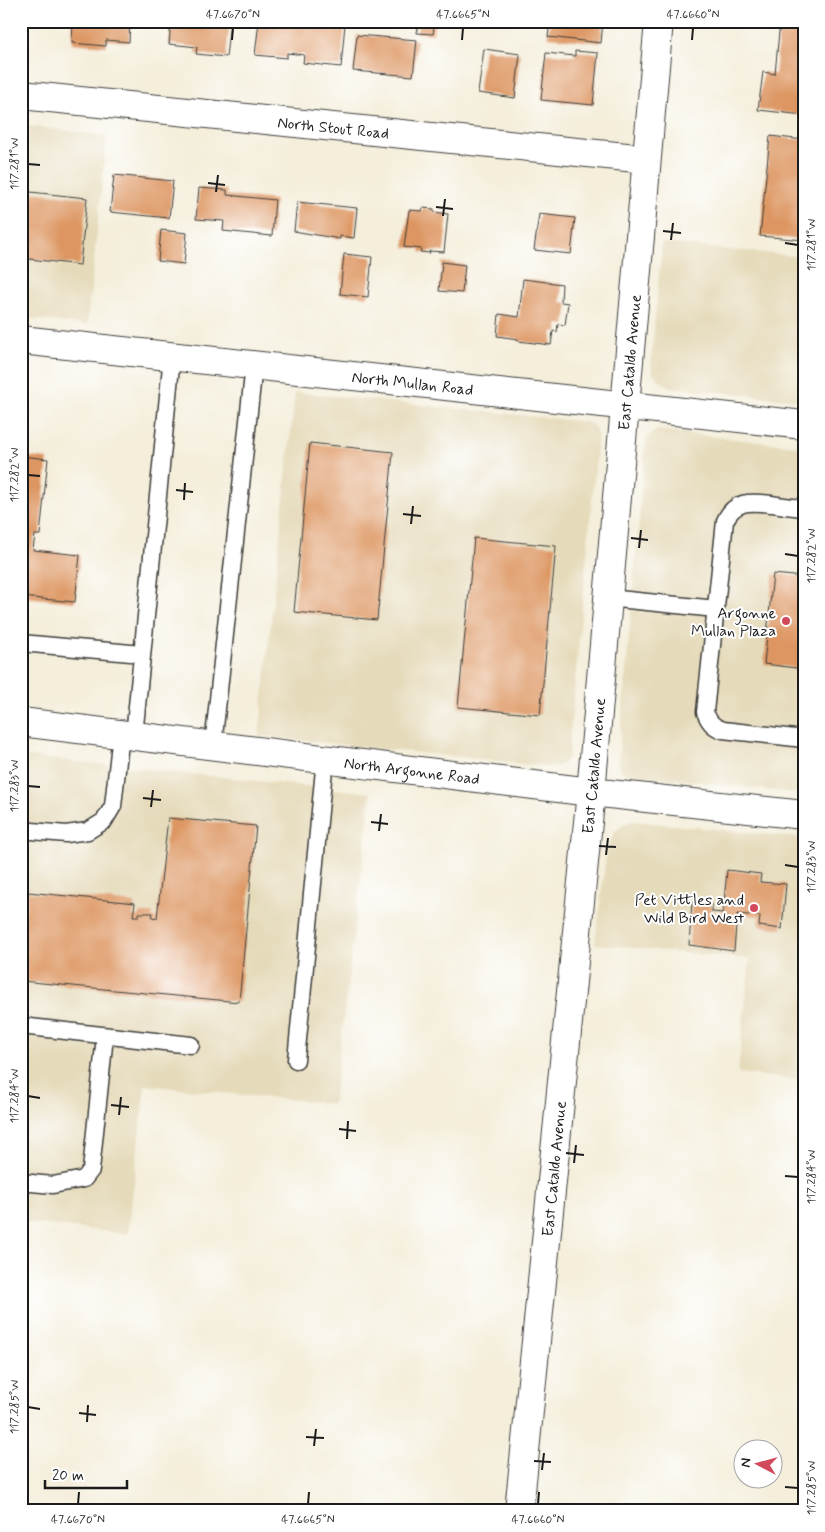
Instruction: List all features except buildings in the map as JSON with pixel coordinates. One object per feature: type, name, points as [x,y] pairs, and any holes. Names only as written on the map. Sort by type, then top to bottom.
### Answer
[{"type":"street","name":"East Cataldo Avenue","points":[[519,1511],[591,792],[659,21]]},
{"type":"street","name":"North Stout Road","points":[[21,95],[646,159]]},
{"type":"street","name":"North Mullan Road","points":[[21,340],[804,425]]},
{"type":"street","name":"North Argonne Road","points":[[21,722],[591,792],[804,816]]},
{"type":"lane","points":[[21,830],[66,834],[88,831],[104,821],[113,806],[142,654],[172,356]]},
{"type":"lane","points":[[213,746],[254,365]]},
{"type":"lane","points":[[804,508],[753,502],[742,504],[729,513],[725,521],[705,712],[709,721],[715,727],[723,730],[804,739]]},
{"type":"lane","points":[[608,598],[716,609]]},
{"type":"lane","points":[[21,643],[142,654]]},
{"type":"lane","points":[[296,1060],[325,759]]},
{"type":"lane","points":[[21,1026],[191,1045]]},
{"type":"lane","points":[[21,1182],[53,1185],[84,1179],[90,1170],[105,1036]]},
{"type":"shaded area","points":[[21,125],[107,136],[87,325],[21,318]]},
{"type":"shaded area","points":[[662,243],[804,257],[804,401],[671,387],[661,382],[652,372],[651,361]]},
{"type":"shaded area","points":[[295,392],[586,422],[594,426],[598,436],[568,757],[563,764],[554,767],[259,736]]},
{"type":"shaded area","points":[[658,430],[804,447],[804,794],[628,774],[621,771],[618,763],[646,439]]},
{"type":"shaded area","points":[[21,756],[371,793],[333,1104],[145,1085],[128,1234],[21,1222]]},
{"type":"shaded area","points":[[633,821],[804,838],[804,1081],[738,1073],[750,959],[595,944],[607,849],[615,831]]},
{"type":"place","name":"Argonne Mullan Plaza","points":[[786,621]]},
{"type":"place","name":"Pet Vittles and Wild Bird West","points":[[754,908]]}]
